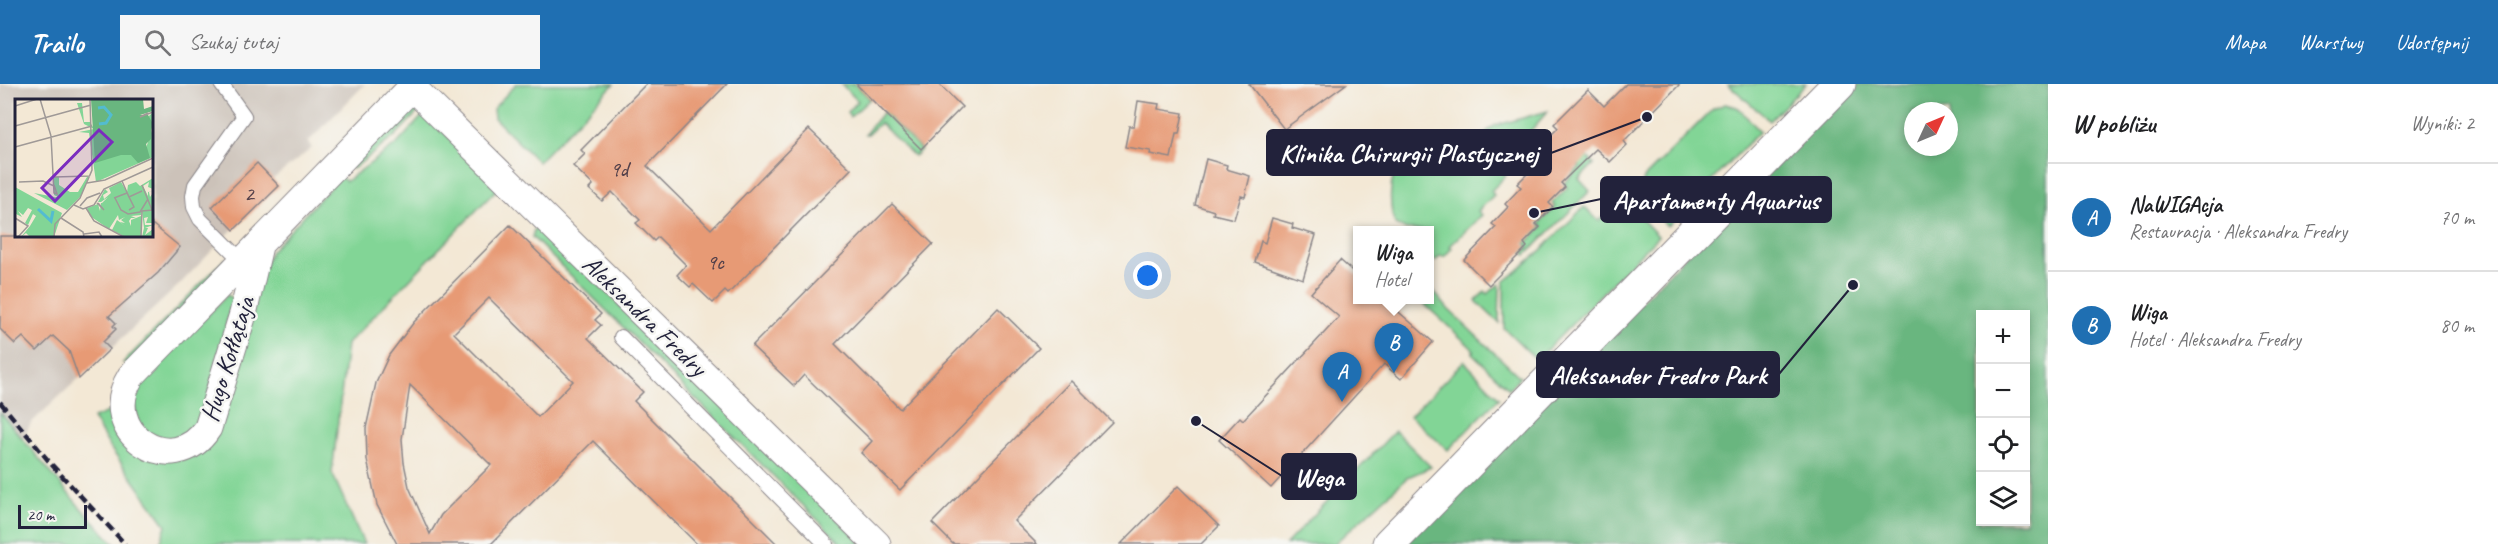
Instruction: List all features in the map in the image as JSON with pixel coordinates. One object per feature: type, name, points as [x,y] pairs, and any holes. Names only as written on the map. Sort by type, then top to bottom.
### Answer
[{"type":"street","points":[[1389,544],[1839,84]]},
{"type":"street","name":"Hugo Kołłątaja","points":[[251,254],[243,314],[208,428],[199,440],[186,448],[164,451],[149,447],[135,437],[123,416],[122,400],[126,384],[137,369],[414,86]]},
{"type":"street","name":"Aleksandra Fredry","points":[[414,86],[877,544]]},
{"type":"lane","points":[[221,84],[244,116],[195,185],[194,207],[200,219],[251,254]]},
{"type":"lane","points":[[621,337],[826,544]]},
{"type":"shaded area","points":[[0,84],[365,84],[308,142],[312,148],[273,179],[279,186],[233,229],[179,285],[31,423],[12,458],[0,470]]},
{"type":"green space","points":[[516,84],[614,84],[538,162],[494,118],[493,109]]},
{"type":"green space","points":[[841,84],[855,84],[870,99],[850,117],[847,112],[858,101]]},
{"type":"green space","points":[[1728,84],[1806,84],[1770,121]]},
{"type":"green space","points":[[1854,84],[2048,84],[2048,544],[1404,544]]},
{"type":"green space","points":[[1725,104],[1737,107],[1760,131],[1668,226],[1651,210],[1644,198],[1642,185],[1644,178],[1713,109]]},
{"type":"green space","points":[[407,110],[420,110],[395,136],[353,169],[350,166]]},
{"type":"green space","points":[[1548,111],[1526,136],[1530,140],[1517,153],[1519,155],[1503,171],[1506,175],[1491,191],[1494,195],[1478,211],[1482,215],[1450,246],[1452,248],[1444,257],[1441,255],[1435,261],[1434,226],[1399,226],[1395,224],[1391,186],[1395,172],[1399,166],[1468,147],[1494,126]]},
{"type":"green space","points":[[883,112],[921,150],[914,156],[880,123],[865,134]]},
{"type":"green space","points":[[425,113],[498,188],[347,344],[332,473],[364,544],[160,544],[166,525],[111,449],[93,418],[113,410],[179,459],[271,251],[340,177],[346,181],[397,144]]},
{"type":"green space","points":[[1585,154],[1594,164],[1579,179],[1590,191],[1526,255],[1523,253],[1529,247],[1526,243],[1542,227],[1539,224],[1555,207],[1552,203],[1567,188],[1564,183],[1580,167],[1576,163]]},
{"type":"green space","points":[[1620,206],[1632,209],[1658,236],[1537,360],[1504,328],[1504,282],[1537,254],[1584,207],[1599,221],[1611,210]]},
{"type":"green space","points":[[538,225],[863,544],[842,544],[532,237]]},
{"type":"green space","points":[[225,259],[224,267],[130,363],[123,363]]},
{"type":"green space","points":[[1499,284],[1499,323],[1476,301],[1485,291],[1488,294]]},
{"type":"green space","points":[[1434,292],[1449,310],[1520,377],[1509,389],[1472,353],[1474,350],[1424,304],[1434,304]]},
{"type":"green space","points":[[227,295],[233,298],[204,412],[188,433],[167,440],[141,430],[131,394]]},
{"type":"green space","points":[[1464,361],[1499,398],[1448,450],[1410,416]]},
{"type":"green space","points":[[0,412],[79,506],[115,544],[0,544]]},
{"type":"green space","points":[[1395,431],[1431,467],[1408,477],[1334,544],[1286,544]]},
{"type":"building","points":[[646,84],[727,84],[647,166],[711,229],[809,129],[851,169],[728,294],[725,291],[713,303],[693,284],[690,287],[677,275],[686,265],[658,237],[654,241],[636,223],[640,220],[612,192],[602,201],[589,189],[593,185],[573,166],[585,154],[581,150]]},
{"type":"building","points":[[856,84],[939,84],[962,107],[921,149]]},
{"type":"building","points":[[1249,84],[1346,84],[1284,129]]},
{"type":"building","points":[[1626,84],[1680,84],[1624,141],[1627,145],[1610,162],[1596,149],[1561,183],[1565,187],[1549,203],[1553,207],[1536,224],[1540,227],[1524,243],[1527,247],[1489,285],[1464,260],[1496,227],[1492,224],[1508,207],[1505,204],[1521,187],[1517,184],[1533,168],[1529,164],[1546,148],[1542,144],[1558,128],[1554,124],[1588,90],[1604,106]]},
{"type":"building","points":[[1138,101],[1159,104],[1158,109],[1183,113],[1171,158],[1150,154],[1151,151],[1125,147],[1129,126],[1134,126]]},
{"type":"building","points":[[1206,159],[1227,165],[1226,169],[1250,176],[1245,197],[1241,196],[1234,219],[1213,214],[1214,211],[1195,205]]},
{"type":"building","points":[[257,163],[279,186],[234,230],[212,207]]},
{"type":"building","points":[[892,204],[933,244],[835,344],[900,409],[998,308],[1039,348],[900,490],[861,453],[872,441],[804,375],[794,386],[752,346]]},
{"type":"building","points":[[1272,218],[1293,224],[1292,228],[1316,235],[1303,279],[1255,262],[1261,241],[1265,243]]},
{"type":"building","points":[[153,225],[180,247],[158,273],[109,316],[116,323],[113,326],[116,329],[103,342],[110,349],[79,379],[69,351],[53,336],[37,351],[23,337],[15,344],[0,329],[0,236],[153,237]]},
{"type":"building","points":[[510,225],[601,314],[595,320],[601,325],[588,338],[643,392],[634,401],[777,544],[697,544],[593,441],[491,544],[397,544],[377,505],[367,460],[366,428],[376,383],[389,355],[414,322]],"holes":[[[489,298],[573,381],[538,417],[454,333]],[[410,385],[491,465],[441,515],[430,534],[409,487],[404,463],[402,439]]]},
{"type":"building","points":[[1340,260],[1353,272],[1353,304],[1390,304],[1433,342],[1401,379],[1384,364],[1271,488],[1219,440],[1240,417],[1243,420],[1339,317],[1311,293]]},
{"type":"building","points":[[1071,381],[1112,422],[1014,521],[1037,544],[953,544],[932,523]]},
{"type":"building","points":[[1178,486],[1219,526],[1201,544],[1121,544]]},
{"type":"railway","points":[[0,402],[52,465],[125,544]]},
{"type":"place","name":"Klinika Chirurgii Plastycznej","points":[[1647,117]]},
{"type":"place","name":"Apartamenty Aquarius","points":[[1534,213]]},
{"type":"place","name":"Aleksander Fredro Park","points":[[1853,285]]},
{"type":"place","name":"Wiga","points":[[1394,373]]},
{"type":"place","name":"NaWIGAcja","points":[[1342,402]]},
{"type":"place","name":"Wega","points":[[1196,421]]}]
